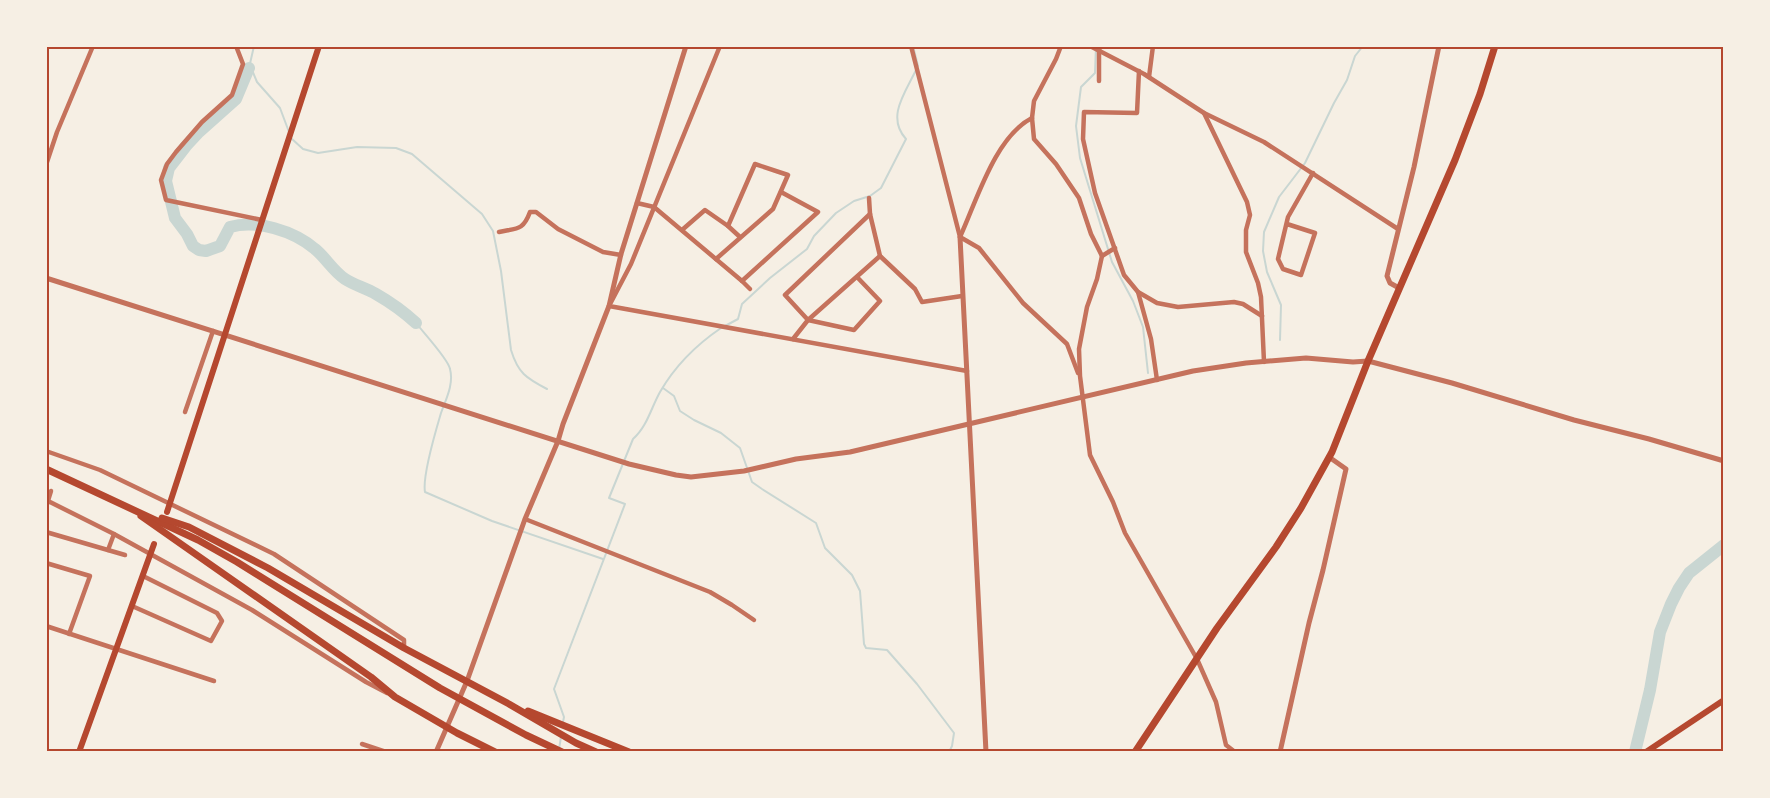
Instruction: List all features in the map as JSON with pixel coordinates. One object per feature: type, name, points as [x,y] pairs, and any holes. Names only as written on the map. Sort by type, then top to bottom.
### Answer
[{"type":"main road","points":[[167,512],[320,46]]},
{"type":"main road","points":[[1135,752],[1217,628],[1276,547],[1301,508],[1329,457],[1368,361],[1455,160],[1480,94],[1495,46]]},
{"type":"main road","points":[[46,469],[166,524],[237,562],[440,688],[526,735],[558,750]]},
{"type":"main road","points":[[122,503],[189,527],[268,568],[404,648],[596,752]]},
{"type":"main road","points":[[122,503],[371,677],[395,697],[457,733],[496,752]]},
{"type":"main road","points":[[78,752],[154,544]]},
{"type":"main road","points":[[1646,752],[1724,700]]},
{"type":"main road","points":[[509,704],[629,752]]},
{"type":"street","points":[[46,165],[57,132],[93,46]]},
{"type":"street","points":[[236,46],[243,64],[232,96],[202,122],[168,164],[160,180],[166,200],[261,224]]},
{"type":"street","points":[[609,306],[620,255],[686,46]]},
{"type":"street","points":[[436,752],[467,682],[525,518],[558,441],[609,306],[631,264],[720,46]]},
{"type":"street","points":[[911,46],[960,237],[986,752]]},
{"type":"street","points":[[1061,46],[1034,101],[1032,118],[1034,139],[1056,164],[1079,198],[1091,234],[1104,255]]},
{"type":"street","points":[[1090,46],[1100,48],[1204,113],[1264,142],[1398,229]]},
{"type":"street","points":[[1149,77],[1154,46]]},
{"type":"street","points":[[1399,288],[1390,284],[1387,276],[1414,166],[1439,46]]},
{"type":"street","points":[[1099,81],[1100,48]]},
{"type":"street","points":[[1139,71],[1137,113],[1084,112],[1083,139],[1095,193],[1124,275],[1138,292],[1157,303],[1178,306],[1234,302],[1243,304],[1262,316]]},
{"type":"street","points":[[1204,113],[1247,202],[1250,215],[1246,230],[1246,252],[1258,283],[1261,297],[1264,362]]},
{"type":"street","points":[[960,237],[994,160],[1005,142],[1025,121],[1032,118]]},
{"type":"street","points":[[716,259],[774,208],[788,175],[755,164],[728,226]]},
{"type":"street","points":[[1287,224],[1315,233],[1301,275],[1283,270],[1278,260],[1288,217],[1313,173]]},
{"type":"street","points":[[742,281],[818,212],[781,192]]},
{"type":"street","points":[[870,198],[870,214],[880,256],[915,289],[922,302],[962,296]]},
{"type":"street","points":[[637,203],[654,207],[750,289]]},
{"type":"street","points":[[682,230],[705,210],[740,237]]},
{"type":"street","points":[[499,232],[520,228],[526,224],[530,212],[536,212],[558,229],[603,252],[620,255]]},
{"type":"street","points":[[857,276],[880,301],[854,330],[808,320],[785,295],[870,214]]},
{"type":"street","points":[[960,237],[979,248],[1023,303],[1067,344],[1080,376]]},
{"type":"street","points":[[1114,249],[1104,255],[1091,292],[1082,327],[1079,349],[1080,376],[1090,455],[1113,502],[1125,533],[1197,659],[1216,702],[1226,745],[1235,752]]},
{"type":"street","points":[[793,339],[808,320],[880,256]]},
{"type":"street","points":[[46,278],[628,464],[676,475],[708,476],[744,471],[796,459],[850,452],[1193,371],[1246,363],[1306,358],[1368,361],[1452,383],[1574,420],[1724,461]]},
{"type":"street","points":[[1138,292],[1151,339],[1157,380]]},
{"type":"street","points":[[609,306],[966,371]]},
{"type":"street","points":[[185,412],[213,331]]},
{"type":"street","points":[[46,452],[69,458],[100,470],[274,554],[404,640],[404,648]]},
{"type":"street","points":[[1280,752],[1308,623],[1323,570],[1346,469],[1329,457]]},
{"type":"street","points":[[66,465],[69,458]]},
{"type":"street","points":[[46,507],[51,491]]},
{"type":"street","points":[[47,500],[114,534],[252,610],[372,686],[395,697]]},
{"type":"street","points":[[525,518],[710,592],[732,604],[754,620]]},
{"type":"street","points":[[46,532],[125,555]]},
{"type":"street","points":[[108,550],[114,534]]},
{"type":"street","points":[[46,563],[90,576],[69,634]]},
{"type":"street","points":[[132,606],[211,641],[222,621],[217,613],[143,576]]},
{"type":"street","points":[[46,626],[214,681]]},
{"type":"street","points":[[362,744],[375,750],[386,752]]},
{"type":"waterway","points":[[254,46],[249,68],[252,70],[257,82],[280,108],[289,132]]},
{"type":"waterway","points":[[913,46],[918,66]]},
{"type":"waterway","points":[[1096,46],[1095,73],[1081,87],[1076,126],[1080,158],[1112,262],[1133,301],[1143,327],[1148,373]]},
{"type":"waterway","points":[[1280,340],[1281,305],[1267,272],[1263,251],[1264,232],[1279,197],[1305,163],[1347,80],[1355,56],[1363,46]]},
{"type":"waterway","points":[[249,68],[236,99],[199,132],[169,168],[166,181],[175,218],[193,246],[199,250],[206,251],[220,246],[230,227],[240,225],[263,226],[286,232],[315,249],[345,279],[381,297],[416,323]]},
{"type":"waterway","points":[[725,326],[738,319],[742,304],[770,278],[807,249],[814,236],[836,213],[854,201],[870,196],[881,188],[906,139],[900,131],[897,114],[899,105],[916,70]]},
{"type":"waterway","points":[[292,139],[303,149],[318,153],[357,147],[396,148],[412,154],[482,214],[493,231],[501,271],[511,350],[520,370],[534,382],[547,389]]},
{"type":"waterway","points":[[416,323],[445,359],[449,365],[451,375],[449,391],[427,464],[425,492],[492,521],[603,559]]},
{"type":"waterway","points":[[563,722],[564,717],[554,689],[625,504],[609,498],[633,439],[645,423],[666,382],[687,357],[721,328]]},
{"type":"waterway","points":[[663,388],[674,396],[680,411],[721,433],[740,448],[752,482],[816,523],[825,548],[852,575],[860,591],[864,644],[866,648],[887,650],[917,684],[954,733],[949,752]]},
{"type":"waterway","points":[[1635,752],[1650,690],[1660,632],[1671,604],[1689,573],[1724,545]]},
{"type":"waterway","points":[[559,749],[561,737]]}]
